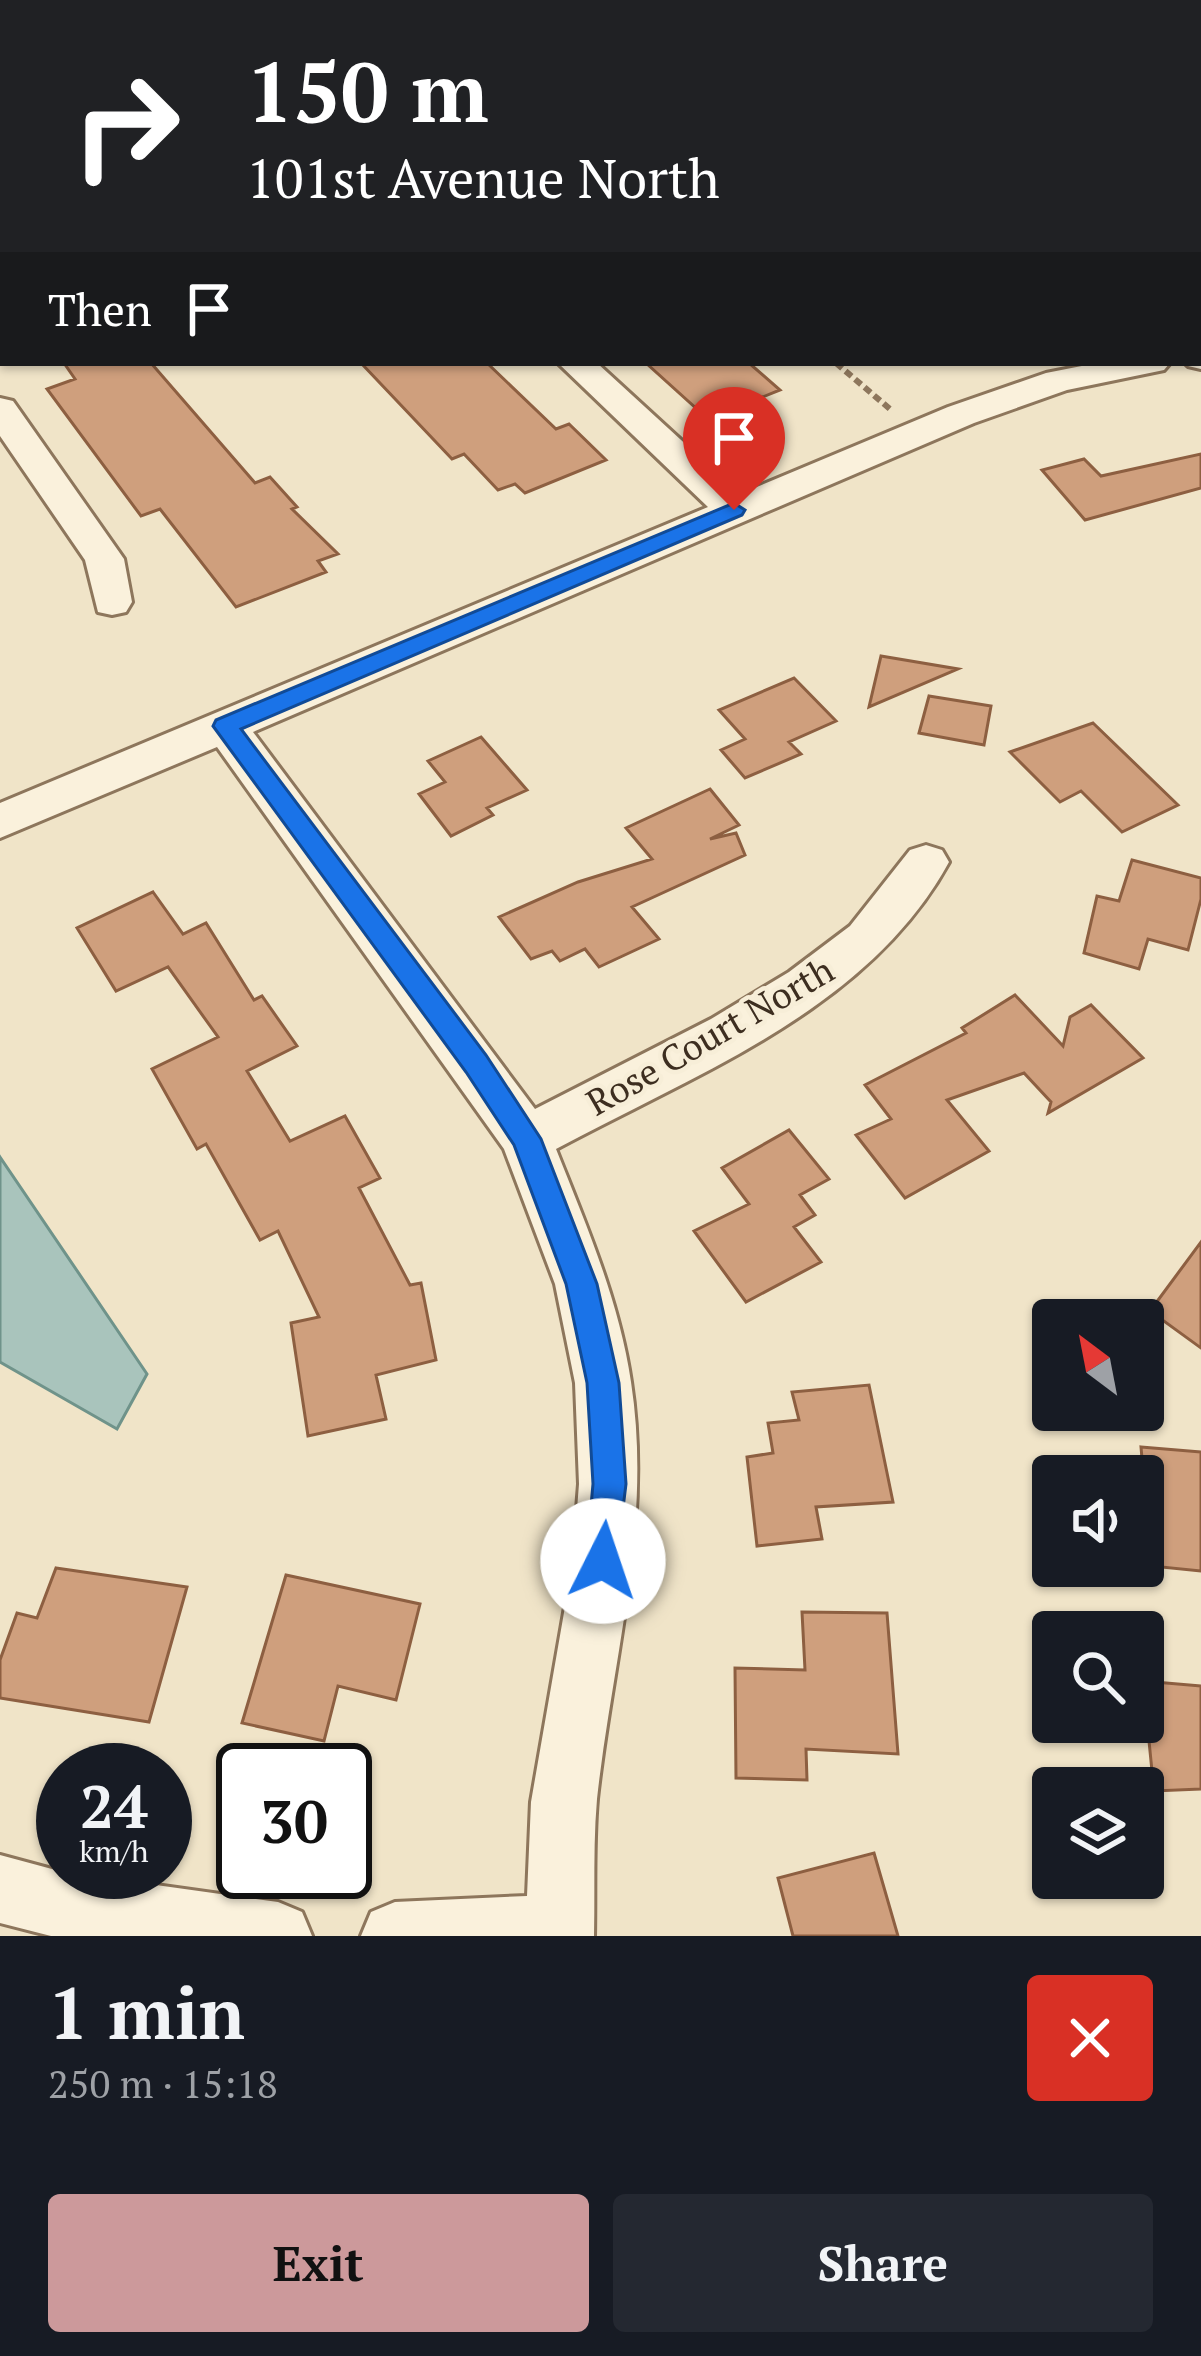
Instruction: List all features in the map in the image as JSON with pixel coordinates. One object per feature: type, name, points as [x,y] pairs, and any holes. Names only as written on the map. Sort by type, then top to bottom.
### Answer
[{"type":"street","points":[[579,366],[734,510]]},
{"type":"street","points":[[0,821],[919,433],[1101,367]]},
{"type":"street","points":[[0,409],[104,560],[112,602]]},
{"type":"street","points":[[225,726],[476,1064],[526,1139],[582,1284],[603,1383],[609,1484],[603,1561],[564,1802],[560,1932],[395,1936]]},
{"type":"street","name":"Rose Court North","points":[[526,1139],[782,1000],[845,959],[893,911],[926,862]]},
{"type":"street","points":[[0,1889],[59,1904],[278,1936]]},
{"type":"path","points":[[840,366],[919,433]]},
{"type":"water","points":[[0,1157],[147,1374],[117,1429],[0,1362]]},
{"type":"building","points":[[66,366],[154,366],[255,483],[270,477],[297,507],[292,509],[338,554],[318,561],[326,572],[236,607],[160,509],[141,516],[47,389],[75,379]]},
{"type":"building","points":[[364,366],[490,366],[556,429],[569,424],[606,460],[525,493],[515,484],[498,490],[464,454],[452,459]]},
{"type":"building","points":[[649,366],[752,366],[780,390],[708,419]]},
{"type":"building","points":[[1201,454],[1201,488],[1085,520],[1042,470],[1084,459],[1101,476]]},
{"type":"building","points":[[881,656],[958,669],[869,707]]},
{"type":"building","points":[[794,678],[836,721],[789,742],[801,754],[745,778],[721,750],[745,739],[719,710]]},
{"type":"building","points":[[929,696],[991,706],[984,745],[919,733]]},
{"type":"building","points":[[1093,723],[1178,805],[1122,832],[1081,791],[1060,802],[1010,752]]},
{"type":"building","points":[[481,737],[527,790],[487,808],[493,815],[451,836],[419,794],[445,782],[428,761]]},
{"type":"building","points":[[710,789],[739,825],[710,839],[736,833],[745,855],[632,907],[659,939],[599,967],[585,949],[560,961],[552,951],[531,959],[499,917],[578,882],[652,859],[626,828]]},
{"type":"building","points":[[1132,860],[1201,878],[1201,899],[1188,950],[1148,939],[1139,969],[1084,953],[1097,896],[1119,901]]},
{"type":"building","points":[[153,892],[183,934],[206,923],[254,1000],[262,996],[297,1046],[247,1071],[290,1141],[345,1116],[380,1178],[359,1188],[410,1285],[421,1283],[436,1360],[376,1375],[386,1419],[308,1436],[291,1323],[319,1317],[278,1231],[260,1240],[206,1144],[197,1149],[152,1069],[218,1037],[168,967],[116,991],[77,928]]},
{"type":"building","points":[[1015,995],[1063,1046],[1070,1017],[1091,1005],[1143,1058],[1048,1113],[1051,1102],[1024,1073],[947,1100],[989,1151],[905,1198],[856,1135],[891,1119],[865,1085],[966,1033],[962,1028]]},
{"type":"building","points":[[789,1130],[829,1179],[800,1195],[815,1215],[794,1227],[821,1262],[746,1302],[694,1231],[749,1204],[722,1168]]},
{"type":"building","points":[[1201,1242],[1201,1348],[1164,1321],[1164,1299],[1159,1299]]},
{"type":"building","points":[[869,1385],[893,1502],[816,1507],[822,1539],[757,1546],[747,1457],[773,1453],[768,1423],[799,1420],[792,1392]]},
{"type":"building","points":[[1141,1447],[1201,1452],[1201,1571],[1164,1567],[1164,1455],[1142,1455]]},
{"type":"building","points":[[56,1568],[187,1587],[149,1722],[0,1698],[0,1660],[17,1613],[37,1618]]},
{"type":"building","points":[[286,1575],[420,1604],[396,1700],[338,1686],[324,1741],[242,1723]]},
{"type":"building","points":[[802,1612],[887,1613],[898,1754],[806,1749],[807,1780],[736,1778],[735,1668],[805,1670]]},
{"type":"building","points":[[1164,1683],[1201,1686],[1201,1789],[1164,1791],[1164,1767],[1152,1767],[1149,1743],[1164,1743]]},
{"type":"building","points":[[874,1853],[898,1936],[793,1936],[778,1878]]},
{"type":"route","points":[[603,1561],[609,1484],[603,1383],[582,1284],[526,1139],[476,1064],[225,726],[734,510]]}]
